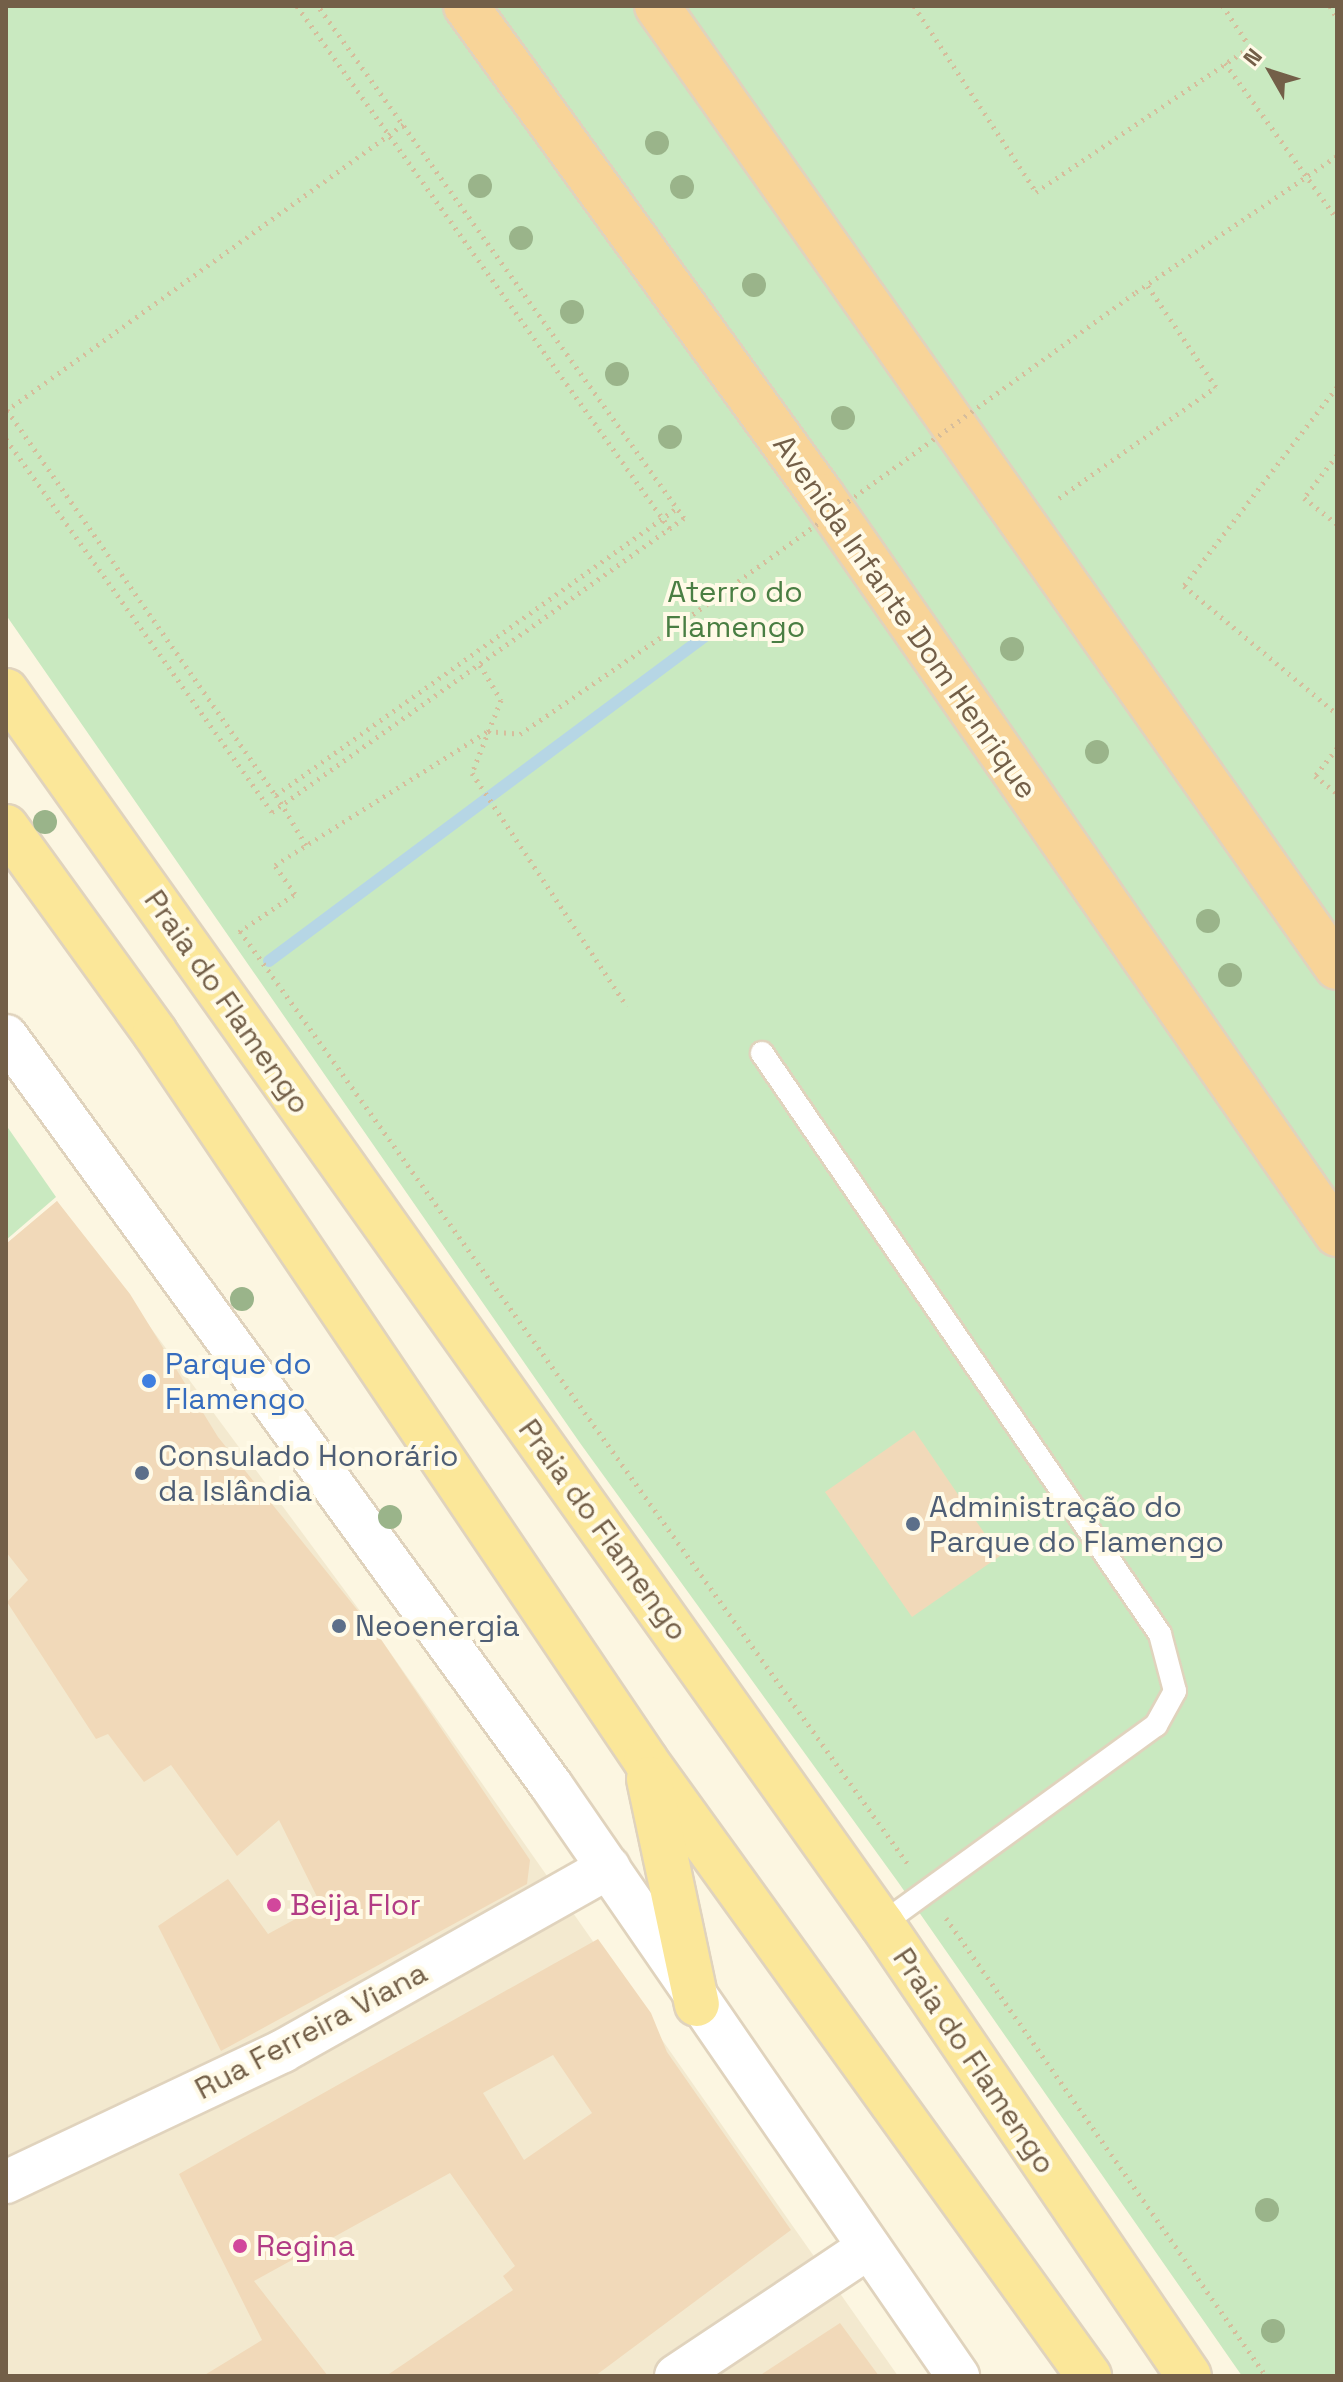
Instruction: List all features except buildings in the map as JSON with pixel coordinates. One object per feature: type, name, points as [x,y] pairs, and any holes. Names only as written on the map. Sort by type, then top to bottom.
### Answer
[{"type":"highway","name":"Avenida Infante Dom Henrique","points":[[466,6],[822,496],[1337,1234]]},
{"type":"highway","points":[[657,6],[1337,967]]},
{"type":"main road","name":"Praia do Flamengo","points":[[6,691],[882,1924],[1189,2376]]},
{"type":"main road","points":[[6,827],[155,1033],[646,1761],[1089,2376]]},
{"type":"main road","points":[[646,1761],[697,2004]]},
{"type":"street","points":[[6,1036],[609,1867],[697,2004],[958,2376]]},
{"type":"street","name":"Rua Ferreira Viana","points":[[6,2182],[283,2051],[609,1867]]},
{"type":"street","points":[[676,2376],[868,2248]]},
{"type":"lane","points":[[762,1053],[1160,1634],[1175,1691],[1156,1725],[882,1924]]},
{"type":"path","points":[[297,6],[670,529]]},
{"type":"path","points":[[6,439],[272,812],[684,518],[318,6]]},
{"type":"path","points":[[914,6],[1036,192],[1250,47],[1223,6]]},
{"type":"path","points":[[1330,6],[1337,18]]},
{"type":"path","points":[[1225,63],[1337,219]]},
{"type":"path","points":[[306,845],[283,805],[6,410],[404,124]]},
{"type":"path","points":[[198,960],[295,894],[275,865],[488,731],[520,734],[667,633],[1136,292],[1337,156]]},
{"type":"path","points":[[1025,522],[1216,387],[1148,286]]},
{"type":"path","points":[[1337,387],[1184,586],[1337,714]]},
{"type":"path","points":[[1337,455],[1304,498],[1337,524]]},
{"type":"path","points":[[276,795],[676,509]]},
{"type":"path","points":[[480,665],[501,700],[472,773],[517,836],[627,1006]]},
{"type":"path","points":[[1337,748],[1315,776],[1337,793]]},
{"type":"path","points":[[240,931],[927,1892],[1266,2376]]},
{"type":"shaded area","points":[[57,1201],[380,1638],[898,2376],[6,2376],[6,1244]]},
{"type":"green space","name":"Aterro do Flamengo","points":[[6,6],[1337,6],[1337,2376],[1242,2376],[898,1882],[580,1443],[6,615]]},
{"type":"green space","points":[[6,1125],[56,1197],[6,1240]]},
{"type":"waterway","points":[[269,961],[720,625]]},
{"type":"place","name":"Parque do Flamengo","points":[[149,1381]]},
{"type":"place","name":"Consulado Honorário da Islândia","points":[[142,1473]]},
{"type":"place","name":"Administração do Parque do Flamengo","points":[[913,1524]]},
{"type":"place","name":"Neoenergia","points":[[339,1626]]},
{"type":"place","name":"Beija Flor","points":[[274,1905]]},
{"type":"place","name":"Regina","points":[[240,2246]]}]
